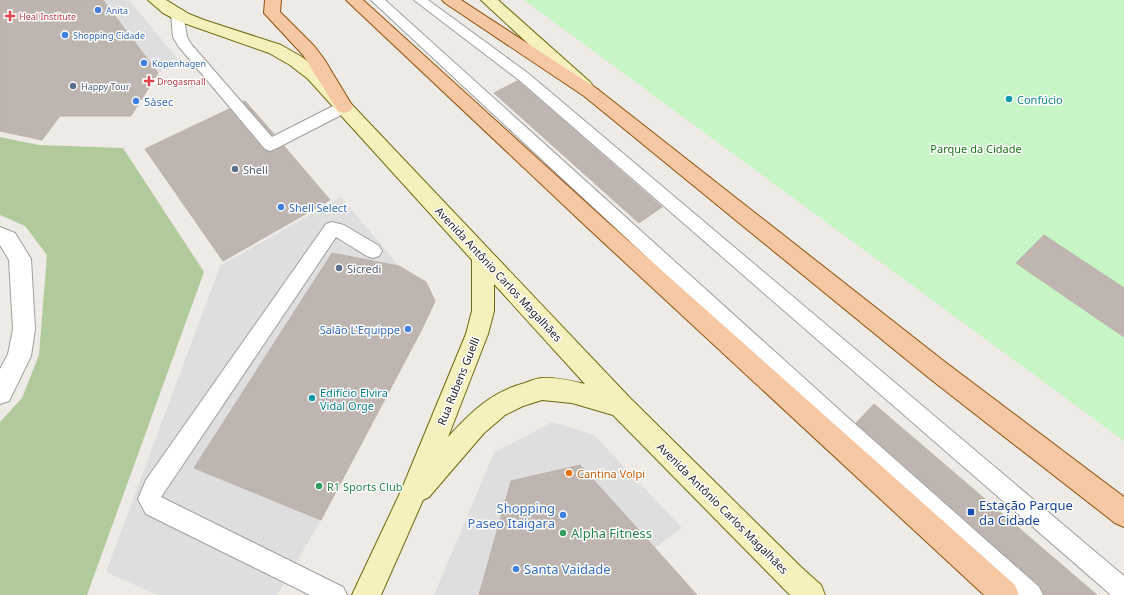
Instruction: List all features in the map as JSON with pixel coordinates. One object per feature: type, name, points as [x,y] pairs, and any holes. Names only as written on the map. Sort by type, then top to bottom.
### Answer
[{"type":"main road","points":[[354,0],[756,370],[1006,595]]},
{"type":"main road","points":[[450,0],[590,92],[937,370],[1124,514]]},
{"type":"main road","points":[[270,4],[318,62],[344,107]]},
{"type":"street","name":"Avenida Antônio Carlos Magalhães","points":[[156,0],[177,14],[195,22],[274,49],[294,59],[314,75],[620,405],[811,595]]},
{"type":"street","points":[[489,0],[590,92]]},
{"type":"street","points":[[0,235],[8,239],[20,259],[24,329],[19,356],[0,393]]},
{"type":"street","name":"Rua Rubens Guelli","points":[[366,595],[410,500],[477,334],[483,311],[483,257]]},
{"type":"street","name":"Rua Rubens Guelli","points":[[410,500],[475,425],[496,407],[518,396],[542,389],[572,392],[620,405]]},
{"type":"lane","points":[[377,0],[838,422],[1031,595]]},
{"type":"lane","points":[[420,0],[524,78],[1124,591]]},
{"type":"lane","points":[[177,14],[180,37],[186,47],[270,145],[344,107]]},
{"type":"lane","points":[[335,595],[154,506],[149,499],[154,488],[332,229],[338,230],[373,251]]},
{"type":"green space","name":"Parque da Cidade","points":[[524,0],[1124,0],[1124,441]]},
{"type":"green space","points":[[0,137],[39,145],[123,148],[204,272],[87,595],[0,595],[0,422],[22,398],[39,355],[47,255],[25,226],[0,215]]},
{"type":"shaded area","points":[[103,0],[129,0],[181,63],[158,73]]},
{"type":"shaded area","points":[[341,197],[399,266],[332,253],[194,468],[321,520],[277,595],[157,595],[106,572],[220,266]]},
{"type":"shaded area","points":[[552,422],[594,435],[682,528],[655,548],[580,465],[511,481],[479,595],[434,595],[494,453]]},
{"type":"building","name":"Shopping Cidade","points":[[0,0],[103,0],[158,73],[131,116],[60,116],[42,140],[0,131]]},
{"type":"building","points":[[517,81],[662,207],[639,223],[494,93]]},
{"type":"building","points":[[245,101],[274,134],[272,135],[243,102]]},
{"type":"building","points":[[229,109],[264,150],[271,152],[284,146],[330,200],[223,261],[145,149]]},
{"type":"building","points":[[1044,235],[1124,288],[1124,337],[1016,263]]},
{"type":"building","name":"Edifício Elvira Vidal Orge","points":[[332,253],[399,266],[426,282],[435,301],[422,329],[321,520],[194,468]]},
{"type":"building","name":"Estação Parque da Cidade","points":[[874,404],[1097,595],[1044,595],[1040,586],[856,423]]},
{"type":"building","name":"Shopping Paseo Itaigara","points":[[580,465],[697,595],[479,595],[511,481]]},
{"type":"place","name":"Anita","points":[[98,10]]},
{"type":"place","name":"Heal Institute","points":[[10,16]]},
{"type":"place","name":"Shopping Cidade","points":[[65,35]]},
{"type":"place","name":"Kopenhagen","points":[[144,63]]},
{"type":"place","name":"Drogasmall","points":[[149,81]]},
{"type":"place","name":"Happy Tour","points":[[73,86]]},
{"type":"place","name":"Confúcio","points":[[1009,99]]},
{"type":"place","name":"5àsec","points":[[136,101]]},
{"type":"place","name":"Shell","points":[[235,169]]},
{"type":"place","name":"Shell Select","points":[[281,207]]},
{"type":"place","name":"Sicredi","points":[[339,268]]},
{"type":"place","name":"Salão L'Equippe","points":[[408,329]]},
{"type":"place","name":"Edifício Elvira Vidal Orge","points":[[312,398]]},
{"type":"place","name":"Cantina Volpi","points":[[569,473]]},
{"type":"place","name":"R1 Sports Club","points":[[319,486]]},
{"type":"place","name":"Estação Parque da Cidade","points":[[971,512]]},
{"type":"place","name":"Shopping Paseo Itaigara","points":[[563,515]]},
{"type":"place","name":"Alpha Fitness","points":[[563,533]]},
{"type":"place","name":"Santa Vaidade","points":[[516,569]]}]
